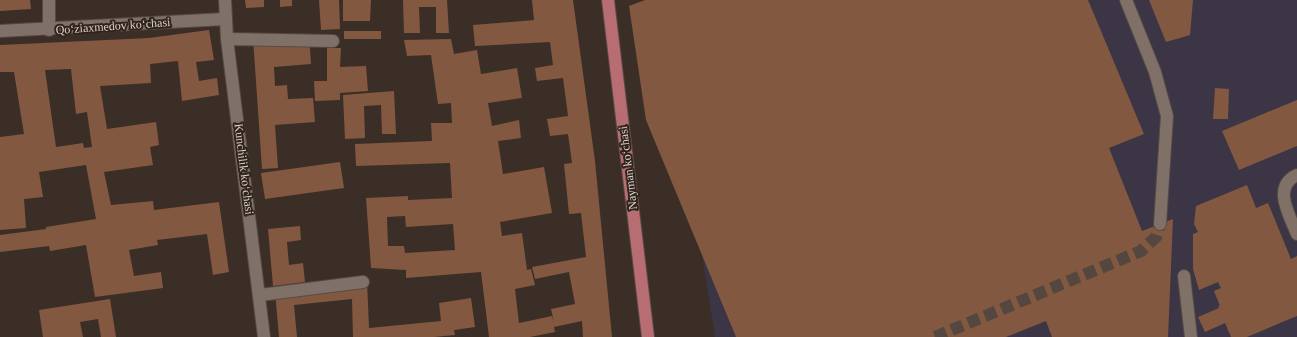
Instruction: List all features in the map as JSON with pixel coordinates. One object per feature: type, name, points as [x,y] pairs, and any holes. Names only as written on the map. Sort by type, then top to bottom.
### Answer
[{"type":"main road","name":"Nayman koʻchasi","points":[[608,0],[648,337]]},
{"type":"street","points":[[49,0],[49,30]]},
{"type":"street","name":"Kunchilik koʻchasi","points":[[225,0],[227,39],[260,295],[264,337]]},
{"type":"street","points":[[1126,0],[1155,72],[1167,116],[1160,224]]},
{"type":"street","name":"Qoʻziaxmedov koʻchasi","points":[[0,31],[49,30],[225,19]]},
{"type":"street","points":[[227,39],[333,40]]},
{"type":"street","points":[[1297,175],[1284,185],[1283,194],[1297,234]]},
{"type":"street","points":[[1184,276],[1191,337]]},
{"type":"street","points":[[260,295],[362,282]]},
{"type":"shaded area","points":[[662,0],[1297,0],[1297,337],[715,337]]},
{"type":"building","points":[[0,0],[30,0],[31,9],[0,11]]},
{"type":"building","points":[[245,0],[264,0],[264,7],[246,8]]},
{"type":"building","points":[[280,0],[292,0],[292,6],[280,7]]},
{"type":"building","points":[[319,0],[339,0],[340,29],[321,30]]},
{"type":"building","points":[[343,0],[371,0],[370,21],[343,21]]},
{"type":"building","points":[[403,0],[447,0],[449,33],[436,33],[436,7],[419,7],[420,33],[404,33]]},
{"type":"building","points":[[532,0],[573,0],[595,161],[612,337],[583,337],[582,321],[554,327],[555,332],[530,337],[489,337],[481,272],[406,278],[406,270],[371,268],[366,198],[408,196],[408,200],[452,198],[450,163],[356,166],[355,144],[432,141],[431,123],[452,123],[451,103],[438,104],[431,55],[407,56],[404,40],[451,39],[454,54],[477,50],[481,74],[517,68],[522,98],[488,103],[492,126],[519,120],[521,138],[498,141],[503,174],[544,167],[552,213],[500,222],[502,236],[522,233],[527,270],[531,269],[535,285],[515,289],[519,323],[552,316],[554,322],[551,309],[575,304],[569,272],[535,279],[532,267],[586,257],[581,213],[569,214],[564,164],[572,163],[568,134],[550,136],[547,119],[568,116],[563,78],[537,81],[535,68],[553,65],[550,42],[475,46],[473,25],[534,20]],"holes":[[[405,216],[406,227],[453,224],[455,250],[405,253],[404,246],[388,246],[387,217]]]},
{"type":"building","points":[[645,0],[1088,0],[1144,134],[1109,148],[1142,231],[1173,219],[1168,337],[1052,337],[1046,321],[1006,337],[736,337],[646,120],[629,6]]},
{"type":"building","points":[[1149,0],[1193,0],[1190,35],[1166,42]]},
{"type":"building","points":[[209,30],[214,60],[196,62],[199,81],[217,78],[219,95],[182,101],[178,61],[150,64],[151,83],[100,86],[107,129],[156,122],[159,145],[150,147],[153,165],[104,172],[111,205],[153,201],[154,210],[219,202],[229,272],[213,275],[207,234],[157,240],[158,245],[129,250],[134,276],[161,272],[163,288],[95,297],[86,245],[50,251],[49,246],[0,252],[0,235],[46,229],[46,227],[96,219],[86,165],[39,172],[43,197],[24,199],[26,228],[0,230],[0,137],[24,134],[14,72],[0,72],[0,45],[149,38]],"holes":[[[71,69],[76,114],[87,112],[92,147],[84,148],[83,143],[56,147],[45,70]]]},
{"type":"building","points":[[344,31],[381,31],[381,39],[344,39]]},
{"type":"building","points":[[309,34],[311,64],[274,67],[275,86],[287,85],[288,99],[313,98],[315,122],[275,125],[278,168],[262,169],[253,38]]},
{"type":"building","points":[[327,48],[341,48],[340,67],[366,66],[368,91],[340,93],[340,100],[315,101],[314,81],[327,81]]},
{"type":"building","points":[[1215,88],[1229,89],[1228,119],[1213,119]]},
{"type":"building","points":[[394,91],[396,134],[382,134],[381,105],[364,106],[365,138],[345,139],[343,95]]},
{"type":"building","points":[[1297,100],[1297,146],[1239,170],[1222,131]]},
{"type":"building","points":[[340,162],[344,188],[265,199],[261,173]]},
{"type":"building","points":[[1247,185],[1256,208],[1268,203],[1291,259],[1297,256],[1297,316],[1247,337],[1231,337],[1225,323],[1205,332],[1198,317],[1219,308],[1218,306],[1220,306],[1214,291],[1221,288],[1218,282],[1199,290],[1193,269],[1193,234],[1198,232],[1194,224],[1196,206]]},
{"type":"building","points":[[300,226],[301,240],[287,242],[289,265],[303,263],[305,282],[273,286],[268,229]]},
{"type":"building","points":[[367,281],[369,328],[441,321],[439,303],[471,298],[475,327],[454,330],[455,335],[434,337],[353,337],[352,299],[294,305],[297,337],[279,337],[275,291]]},
{"type":"building","points":[[110,299],[116,337],[101,337],[98,319],[80,322],[83,337],[43,337],[39,310]]},
{"type":"tunnel","points":[[935,337],[1141,251],[1156,237],[1160,224]]}]
